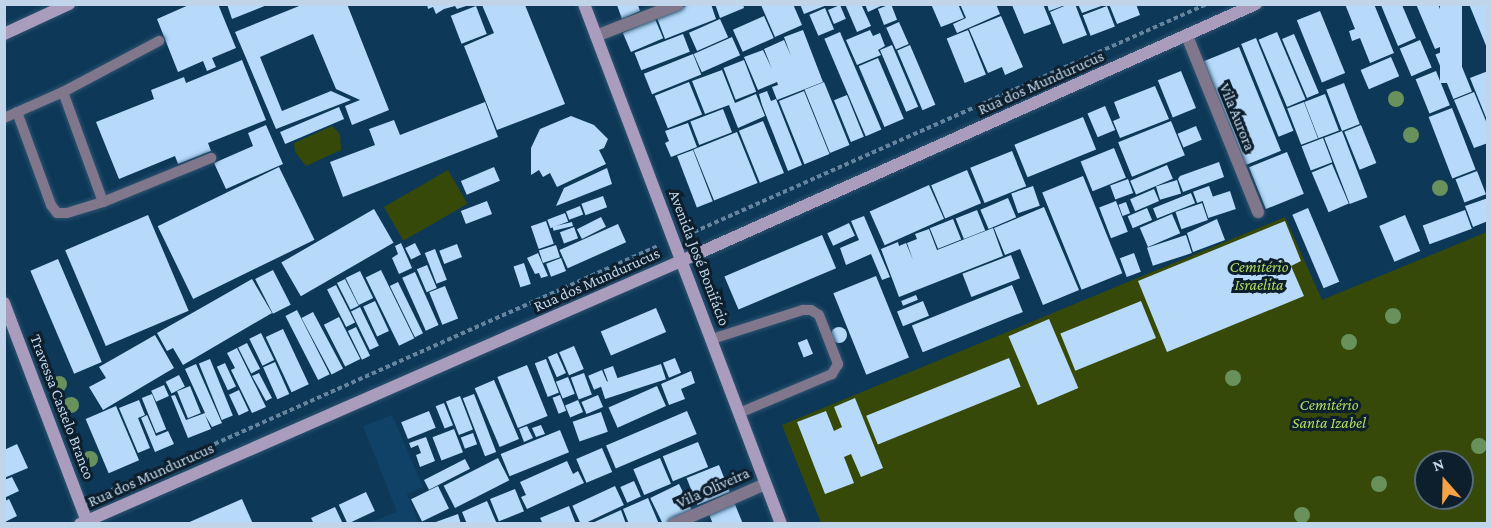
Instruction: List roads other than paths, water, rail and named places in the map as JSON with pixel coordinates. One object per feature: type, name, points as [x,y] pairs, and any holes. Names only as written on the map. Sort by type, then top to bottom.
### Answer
[{"type":"street","points":[[4,34],[69,4]]},
{"type":"street","name":"Avenida José Bonifácio","points":[[584,4],[683,260],[781,524]]},
{"type":"street","points":[[596,36],[678,4]]},
{"type":"street","name":"Rua dos Mundurucus","points":[[85,522],[683,260],[1256,4]]},
{"type":"street","name":"Vila Aurora","points":[[1187,36],[1258,212]]},
{"type":"street","name":"Travessa Castelo Branco","points":[[4,303],[81,503],[85,522]]},
{"type":"street","name":"Vila Oliveira","points":[[675,524],[765,484]]},
{"type":"lane","points":[[4,118],[63,92],[159,40]]},
{"type":"lane","points":[[63,92],[103,202]]},
{"type":"lane","points":[[18,111],[51,205],[57,213],[67,213],[103,202],[211,158]]},
{"type":"lane","points":[[712,339],[802,310],[811,310],[819,315],[838,364],[832,374],[739,413]]},
{"type":"park label","name":"Cemitério Israelita","points":[[1259,276]]},
{"type":"park label","name":"Cemitério Santa Izabel","points":[[1329,414]]}]
